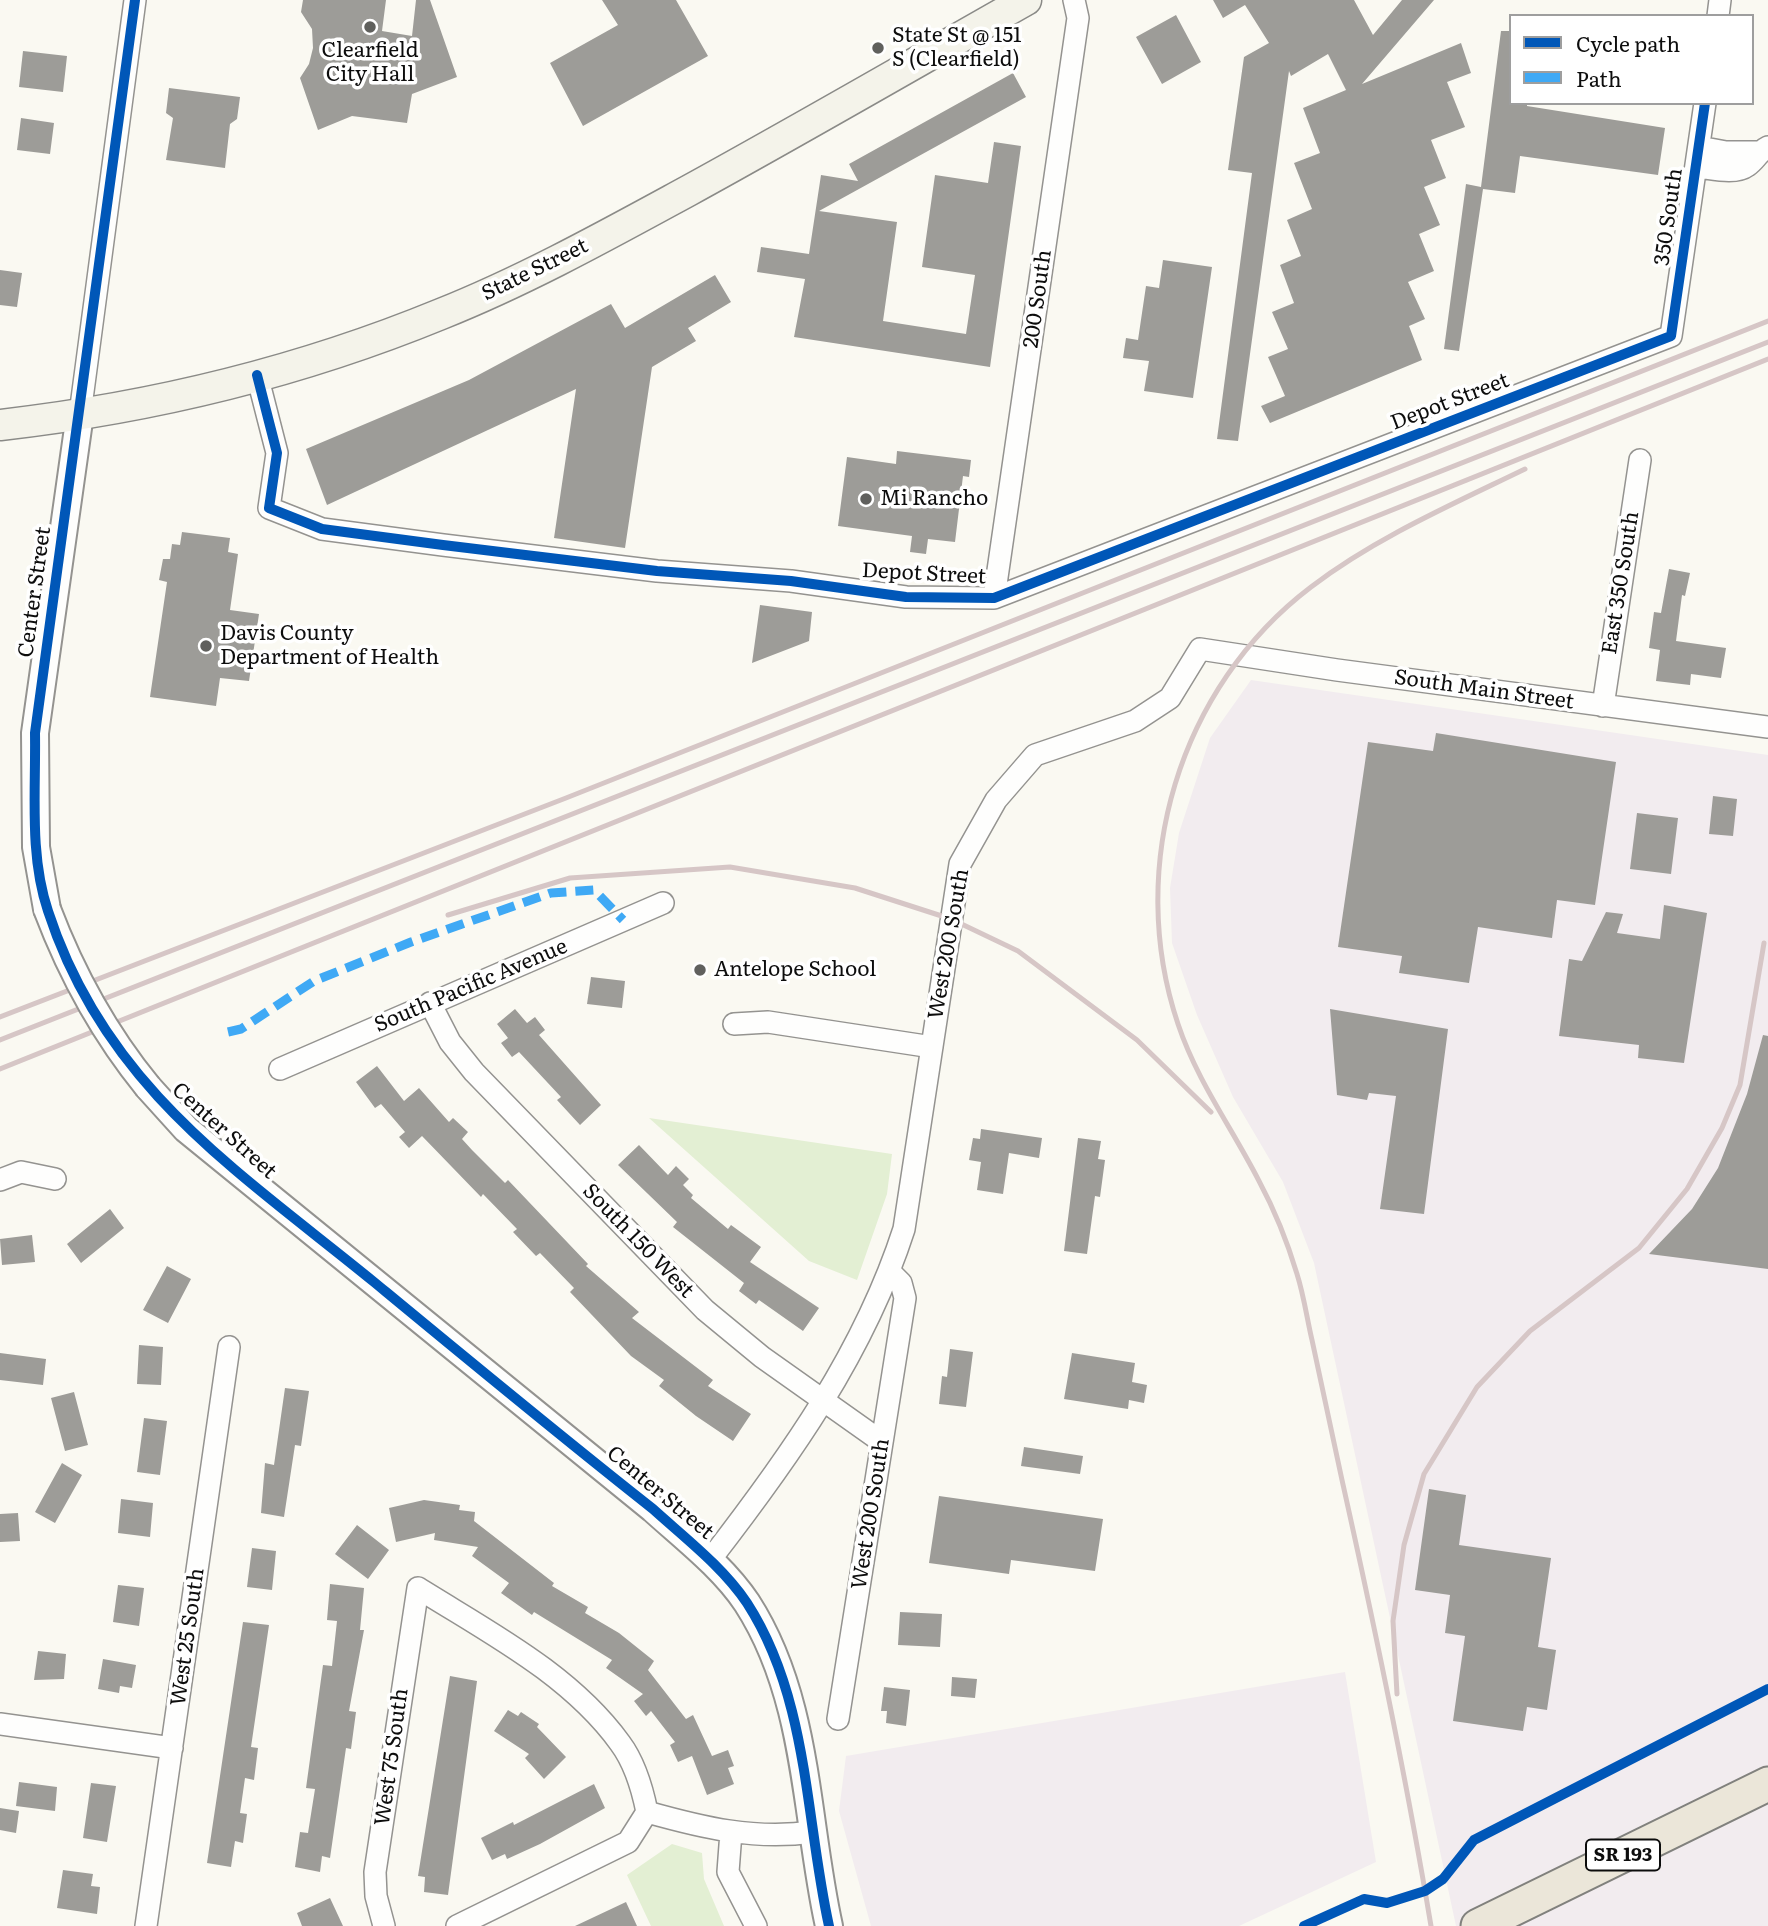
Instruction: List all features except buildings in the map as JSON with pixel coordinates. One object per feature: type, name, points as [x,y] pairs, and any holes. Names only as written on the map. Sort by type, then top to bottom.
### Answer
[{"type":"main road","name":"State Street","points":[[0,425],[80,414],[257,375],[415,324],[557,261],[1026,0]]},
{"type":"main road","name":"SR 193","points":[[1478,1926],[1768,1784]]},
{"type":"street","name":"Center Street","points":[[135,0],[36,733],[36,847],[47,909],[85,998],[112,1044],[186,1129],[653,1509],[710,1560],[746,1602],[778,1659],[798,1738],[829,1926]]},
{"type":"street","name":"200 South","points":[[994,598],[1078,18],[1074,0]]},
{"type":"street","name":"350 South","points":[[1671,337],[1705,105]]},
{"type":"street","points":[[1697,157],[1738,169],[1747,166],[1763,149]]},
{"type":"street","name":"Depot Street","points":[[257,375],[277,453],[270,508],[323,529],[657,571],[791,581],[906,597],[994,598],[1671,337]]},
{"type":"street","name":"East 350 South","points":[[1603,706],[1640,460]]},
{"type":"street","name":"South Main Street","points":[[1200,649],[1768,727]]},
{"type":"street","name":"West 200 South","points":[[710,1560],[825,1401],[866,1326],[890,1272],[904,1228],[960,864],[996,800],[1035,755],[1135,721],[1170,698],[1200,649]]},
{"type":"street","name":"South Pacific Avenue","points":[[279,1069],[663,903]]},
{"type":"street","name":"South 150 West","points":[[430,1003],[450,1042],[474,1072],[705,1311],[882,1442]]},
{"type":"street","points":[[734,1024],[768,1022],[932,1047]]},
{"type":"street","points":[[0,1180],[21,1172],[54,1179]]},
{"type":"street","name":"West 200 South","points":[[838,1719],[905,1298],[901,1283],[890,1272]]},
{"type":"street","name":"West 25 South","points":[[146,1926],[229,1347]]},
{"type":"street","name":"West 75 South","points":[[384,1926],[376,1896],[375,1872],[418,1588],[522,1652],[582,1701],[621,1743],[640,1779],[647,1812]]},
{"type":"street","points":[[0,1724],[172,1748]]},
{"type":"street","points":[[457,1926],[628,1842],[647,1812],[732,1832],[776,1837],[813,1832]]},
{"type":"street","points":[[732,1832],[728,1872],[756,1926]]},
{"type":"shaded area","points":[[1251,680],[1768,755],[1768,1926],[1456,1926],[1314,1263],[1283,1182],[1233,1097],[1197,1015],[1172,943],[1170,888],[1179,833],[1210,738]]},
{"type":"shaded area","points":[[1345,1672],[1376,1862],[1239,1926],[871,1926],[839,1811],[846,1756]]},
{"type":"green space","points":[[649,1118],[892,1154],[887,1194],[857,1280],[809,1261]]},
{"type":"green space","points":[[672,1844],[702,1853],[704,1879],[724,1926],[651,1926],[627,1875]]},
{"type":"railway","points":[[0,1017],[566,798],[1768,321]]},
{"type":"railway","points":[[0,1040],[1768,342]]},
{"type":"railway","points":[[0,1069],[1768,359]]},
{"type":"railway","points":[[1431,1926],[1390,1702],[1299,1282],[1270,1203],[1205,1085],[1178,1024],[1163,964],[1158,904],[1162,843],[1175,784],[1197,728],[1227,675],[1265,628],[1311,587],[1361,553],[1525,469]]},
{"type":"railway","points":[[448,915],[570,878],[730,867],[855,888],[951,919],[1018,951],[1137,1040],[1211,1112]]},
{"type":"railway","points":[[1397,1694],[1393,1621],[1404,1545],[1424,1474],[1477,1387],[1530,1331],[1639,1248],[1687,1189],[1722,1128],[1740,1085],[1764,943]]},
{"type":"marked path","points":[[228,1032],[241,1029],[314,981],[411,942],[551,893],[594,890],[623,920]]},
{"type":"cycle path","points":[[135,0],[35,733],[36,845],[38,868],[48,911],[73,973],[104,1028],[140,1076],[181,1121],[274,1202],[653,1509],[727,1577],[747,1603],[767,1640],[783,1679],[802,1760],[829,1926]]},
{"type":"cycle path","points":[[257,375],[277,453],[269,508],[322,529],[657,571],[791,581],[906,597],[994,598],[1671,336],[1705,105]]},
{"type":"cycle path","points":[[1304,1926],[1364,1899],[1387,1903],[1425,1891],[1443,1879],[1474,1840],[1768,1689]]},
{"type":"place","name":"Clearfield City Hall","points":[[370,27]]},
{"type":"place","name":"State St @ 151 S (Clearfield)","points":[[878,48]]},
{"type":"place","name":"Mi Rancho","points":[[866,499]]},
{"type":"place","name":"Davis County Department of Health","points":[[206,646]]},
{"type":"place","name":"Antelope School","points":[[700,970]]}]
